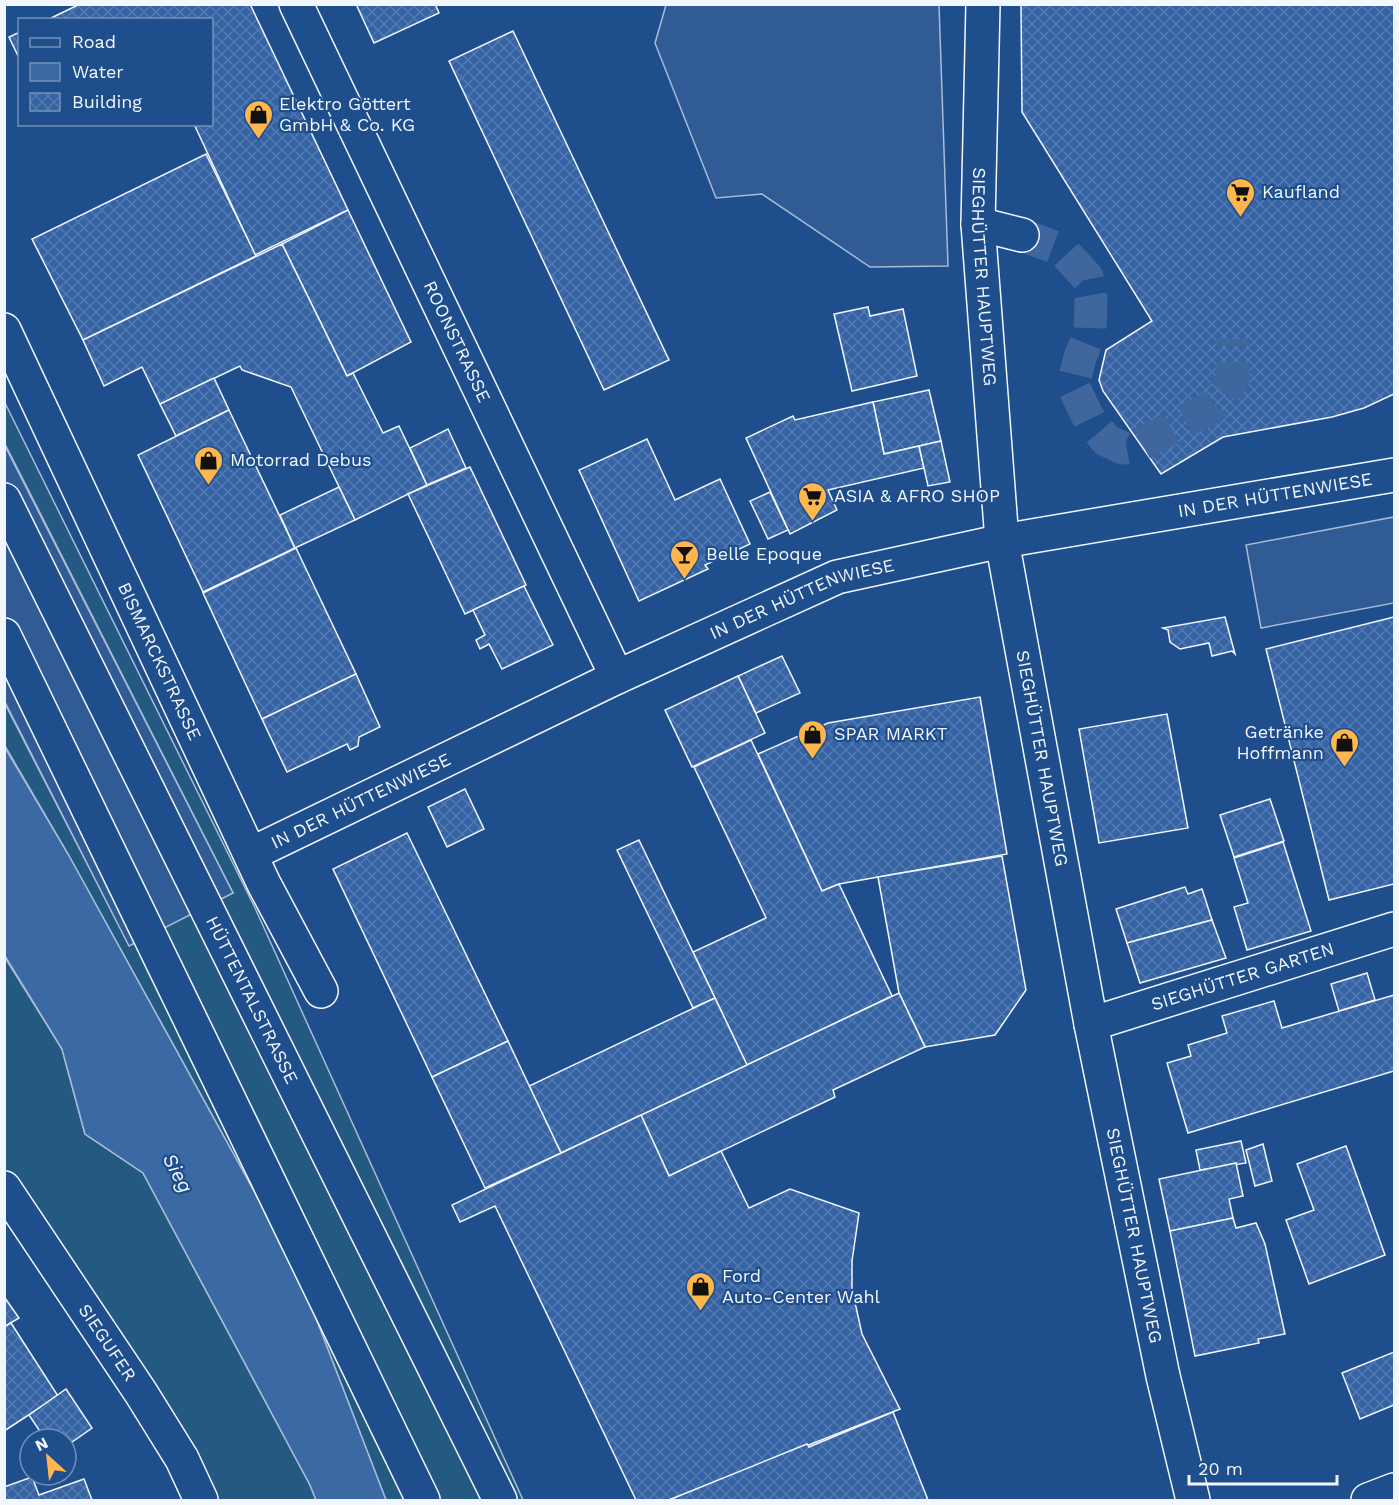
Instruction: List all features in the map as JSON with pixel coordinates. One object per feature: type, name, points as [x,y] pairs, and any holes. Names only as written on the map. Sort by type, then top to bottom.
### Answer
[{"type":"main road","name":"ROONSTRASSE","points":[[296,4],[617,677]]},
{"type":"main road","name":"SIEGHÜTTER HAUPTWEG","points":[[983,4],[978,224],[1002,541],[1091,1024],[1163,1376],[1193,1500]]},
{"type":"main road","points":[[978,224],[1022,235]]},
{"type":"main road","name":"BISMARCKSTRASSE","points":[[4,330],[264,884],[321,991]]},
{"type":"main road","name":"IN DER HÜTTENWIESE","points":[[251,854],[617,677],[837,577],[1002,541],[1395,475]]},
{"type":"main road","name":"HÜTTENTALSTRASSE","points":[[4,500],[500,1500]]},
{"type":"main road","points":[[4,635],[423,1500]]},
{"type":"main road","name":"SIEGHÜTTER GARTEN","points":[[1091,1024],[1395,929]]},
{"type":"main road","name":"SIEGUFER","points":[[4,1188],[141,1393],[182,1459],[201,1500]]},
{"type":"main road","points":[[1368,1500],[1395,1490]]},
{"type":"shaded area","points":[[666,5],[939,5],[948,266],[870,267],[762,194],[716,198],[655,43]]},
{"type":"shaded area","points":[[5,403],[255,908],[523,1500],[386,1500],[297,1269],[68,854],[5,746],[4,702],[129,945],[233,893],[5,444]]},
{"type":"shaded area","points":[[4,444],[233,893],[129,946],[5,702]]},
{"type":"shaded area","points":[[1394,517],[1394,603],[1261,628],[1246,545]]},
{"type":"shaded area","points":[[4,956],[62,1049],[85,1134],[143,1173],[316,1500],[201,1500],[5,1188]]},
{"type":"water","name":"Sieg","points":[[4,746],[68,854],[297,1269],[386,1500],[316,1500],[143,1173],[85,1134],[62,1049],[5,956]]},
{"type":"building","name":"Elektro Göttert GmbH & Co. KG","points":[[80,4],[250,4],[348,210],[255,255],[195,126],[213,126],[213,18],[51,18]]},
{"type":"building","points":[[356,4],[435,4],[439,13],[374,43]]},
{"type":"building","name":"Kaufland","points":[[1021,4],[1394,4],[1394,394],[1364,408],[1332,417],[1223,437],[1161,474],[1103,391],[1099,380],[1106,350],[1152,321],[1022,112]]},
{"type":"building","points":[[513,31],[669,360],[604,390],[449,61]]},
{"type":"building","points":[[18,33],[18,56],[9,37]]},
{"type":"building","points":[[206,154],[256,256],[83,340],[32,239]]},
{"type":"building","points":[[348,210],[411,342],[347,376],[282,244]]},
{"type":"building","points":[[282,244],[347,376],[353,373],[383,433],[399,426],[427,485],[355,520],[291,387],[242,370],[240,366],[160,404],[142,367],[104,386],[83,340]]},
{"type":"building","points":[[868,307],[870,316],[903,309],[917,376],[852,391],[834,314]]},
{"type":"building","points":[[214,378],[229,410],[176,436],[160,404]]},
{"type":"building","points":[[929,390],[941,441],[884,454],[873,402]]},
{"type":"building","points":[[873,402],[884,454],[919,446],[924,468],[828,490],[837,510],[790,534],[746,438],[793,416],[795,420]]},
{"type":"building","name":"Motorrad Debus","points":[[229,410],[295,548],[203,592],[138,455]]},
{"type":"building","points":[[448,429],[466,468],[427,485],[410,448]]},
{"type":"building","points":[[647,439],[675,500],[720,479],[750,544],[705,565],[708,569],[639,601],[579,470]]},
{"type":"building","points":[[941,441],[950,482],[928,486],[919,446]]},
{"type":"building","points":[[470,467],[526,585],[465,614],[408,494]]},
{"type":"building","points":[[339,487],[355,520],[295,548],[280,515]]},
{"type":"building","points":[[770,492],[788,530],[768,539],[750,501]]},
{"type":"building","points":[[296,548],[356,674],[262,719],[203,593]]},
{"type":"building","points":[[524,586],[553,645],[502,669],[489,644],[480,649],[476,640],[485,635],[473,610]]},
{"type":"building","points":[[1225,617],[1235,654],[1232,651],[1212,656],[1209,643],[1180,649],[1170,642],[1168,630],[1163,628]]},
{"type":"building","name":"Getränke Hoffmann","points":[[1394,617],[1394,884],[1329,900],[1266,649]]},
{"type":"building","points":[[782,656],[800,693],[756,713],[738,676]]},
{"type":"building","points":[[356,674],[380,727],[359,737],[358,746],[350,750],[347,744],[287,772],[262,719]]},
{"type":"building","points":[[738,676],[765,733],[692,767],[665,710]]},
{"type":"building","points":[[980,697],[1007,854],[839,884],[822,891],[758,754],[828,723]]},
{"type":"building","points":[[1167,714],[1188,828],[1099,843],[1079,729]]},
{"type":"building","points":[[751,740],[822,891],[839,884],[892,996],[747,1065],[693,952],[766,918],[694,767]]},
{"type":"building","points":[[465,789],[484,829],[447,847],[428,807]]},
{"type":"building","points":[[1270,799],[1284,841],[1234,857],[1220,815]]},
{"type":"building","points":[[407,833],[508,1041],[432,1077],[333,869]]},
{"type":"building","points":[[639,840],[715,998],[693,1008],[617,850]]},
{"type":"building","points":[[1283,842],[1311,931],[1247,950],[1234,907],[1248,903],[1234,858]]},
{"type":"building","points":[[1002,856],[1026,990],[995,1035],[925,1047],[899,993],[878,877]]},
{"type":"building","points":[[1185,887],[1188,894],[1202,889],[1212,920],[1127,943],[1116,909]]},
{"type":"building","points":[[1212,920],[1226,958],[1140,983],[1127,943]]},
{"type":"building","points":[[1367,973],[1375,1000],[1339,1011],[1331,984]]},
{"type":"building","points":[[899,993],[925,1047],[833,1090],[835,1097],[669,1176],[641,1115]]},
{"type":"building","points":[[1394,995],[1394,1071],[1188,1133],[1167,1063],[1191,1056],[1188,1045],[1227,1033],[1222,1016],[1274,1001],[1282,1028]]},
{"type":"building","points":[[715,998],[747,1065],[561,1153],[529,1086]]},
{"type":"building","points":[[508,1041],[561,1153],[485,1188],[432,1077]]},
{"type":"building","name":"Ford Auto-Center Wahl","points":[[641,1115],[669,1176],[721,1151],[749,1208],[790,1189],[859,1213],[852,1261],[852,1289],[862,1334],[900,1409],[669,1500],[636,1500],[495,1206],[460,1222],[452,1205]]},
{"type":"building","points":[[1241,1141],[1246,1163],[1200,1170],[1196,1150]]},
{"type":"building","points":[[1263,1144],[1272,1181],[1255,1186],[1246,1150]]},
{"type":"building","points":[[1346,1146],[1385,1255],[1309,1284],[1286,1220],[1314,1210],[1297,1164]]},
{"type":"building","points":[[1236,1163],[1243,1196],[1229,1199],[1233,1218],[1170,1231],[1159,1179]]},
{"type":"building","points":[[1233,1218],[1236,1228],[1256,1223],[1265,1244],[1285,1334],[1258,1339],[1259,1343],[1195,1356],[1170,1231]]},
{"type":"building","points":[[4,1299],[19,1318],[4,1327]]},
{"type":"building","points":[[11,1323],[58,1396],[4,1431],[4,1327]]},
{"type":"building","points":[[1394,1352],[1394,1405],[1360,1419],[1342,1373]]},
{"type":"building","points":[[66,1389],[92,1428],[78,1438],[78,1427],[37,1427],[29,1415]]},
{"type":"building","points":[[893,1412],[928,1500],[669,1500],[807,1444],[809,1447]]},
{"type":"building","points":[[84,1479],[92,1500],[4,1500],[4,1487],[18,1482],[18,1487],[36,1487],[39,1495],[62,1487],[78,1487],[78,1481]]},
{"type":"tunnel","points":[[1022,235],[1062,250],[1087,277],[1091,299],[1090,333],[1080,357],[1073,386],[1090,421],[1106,440],[1123,448],[1140,445],[1214,406],[1233,379],[1233,339]]},
{"type":"place","name":"Elektro Göttert GmbH & Co. KG","points":[[258,140]]},
{"type":"place","name":"Kaufland","points":[[1241,218]]},
{"type":"place","name":"Motorrad Debus","points":[[209,486]]},
{"type":"place","name":"ASIA & AFRO SHOP","points":[[813,522]]},
{"type":"place","name":"Belle Epoque","points":[[685,580]]},
{"type":"place","name":"SPAR MARKT","points":[[813,760]]},
{"type":"place","name":"Getränke Hoffmann","points":[[1345,768]]},
{"type":"place","name":"Ford Auto-Center Wahl","points":[[701,1312]]}]
